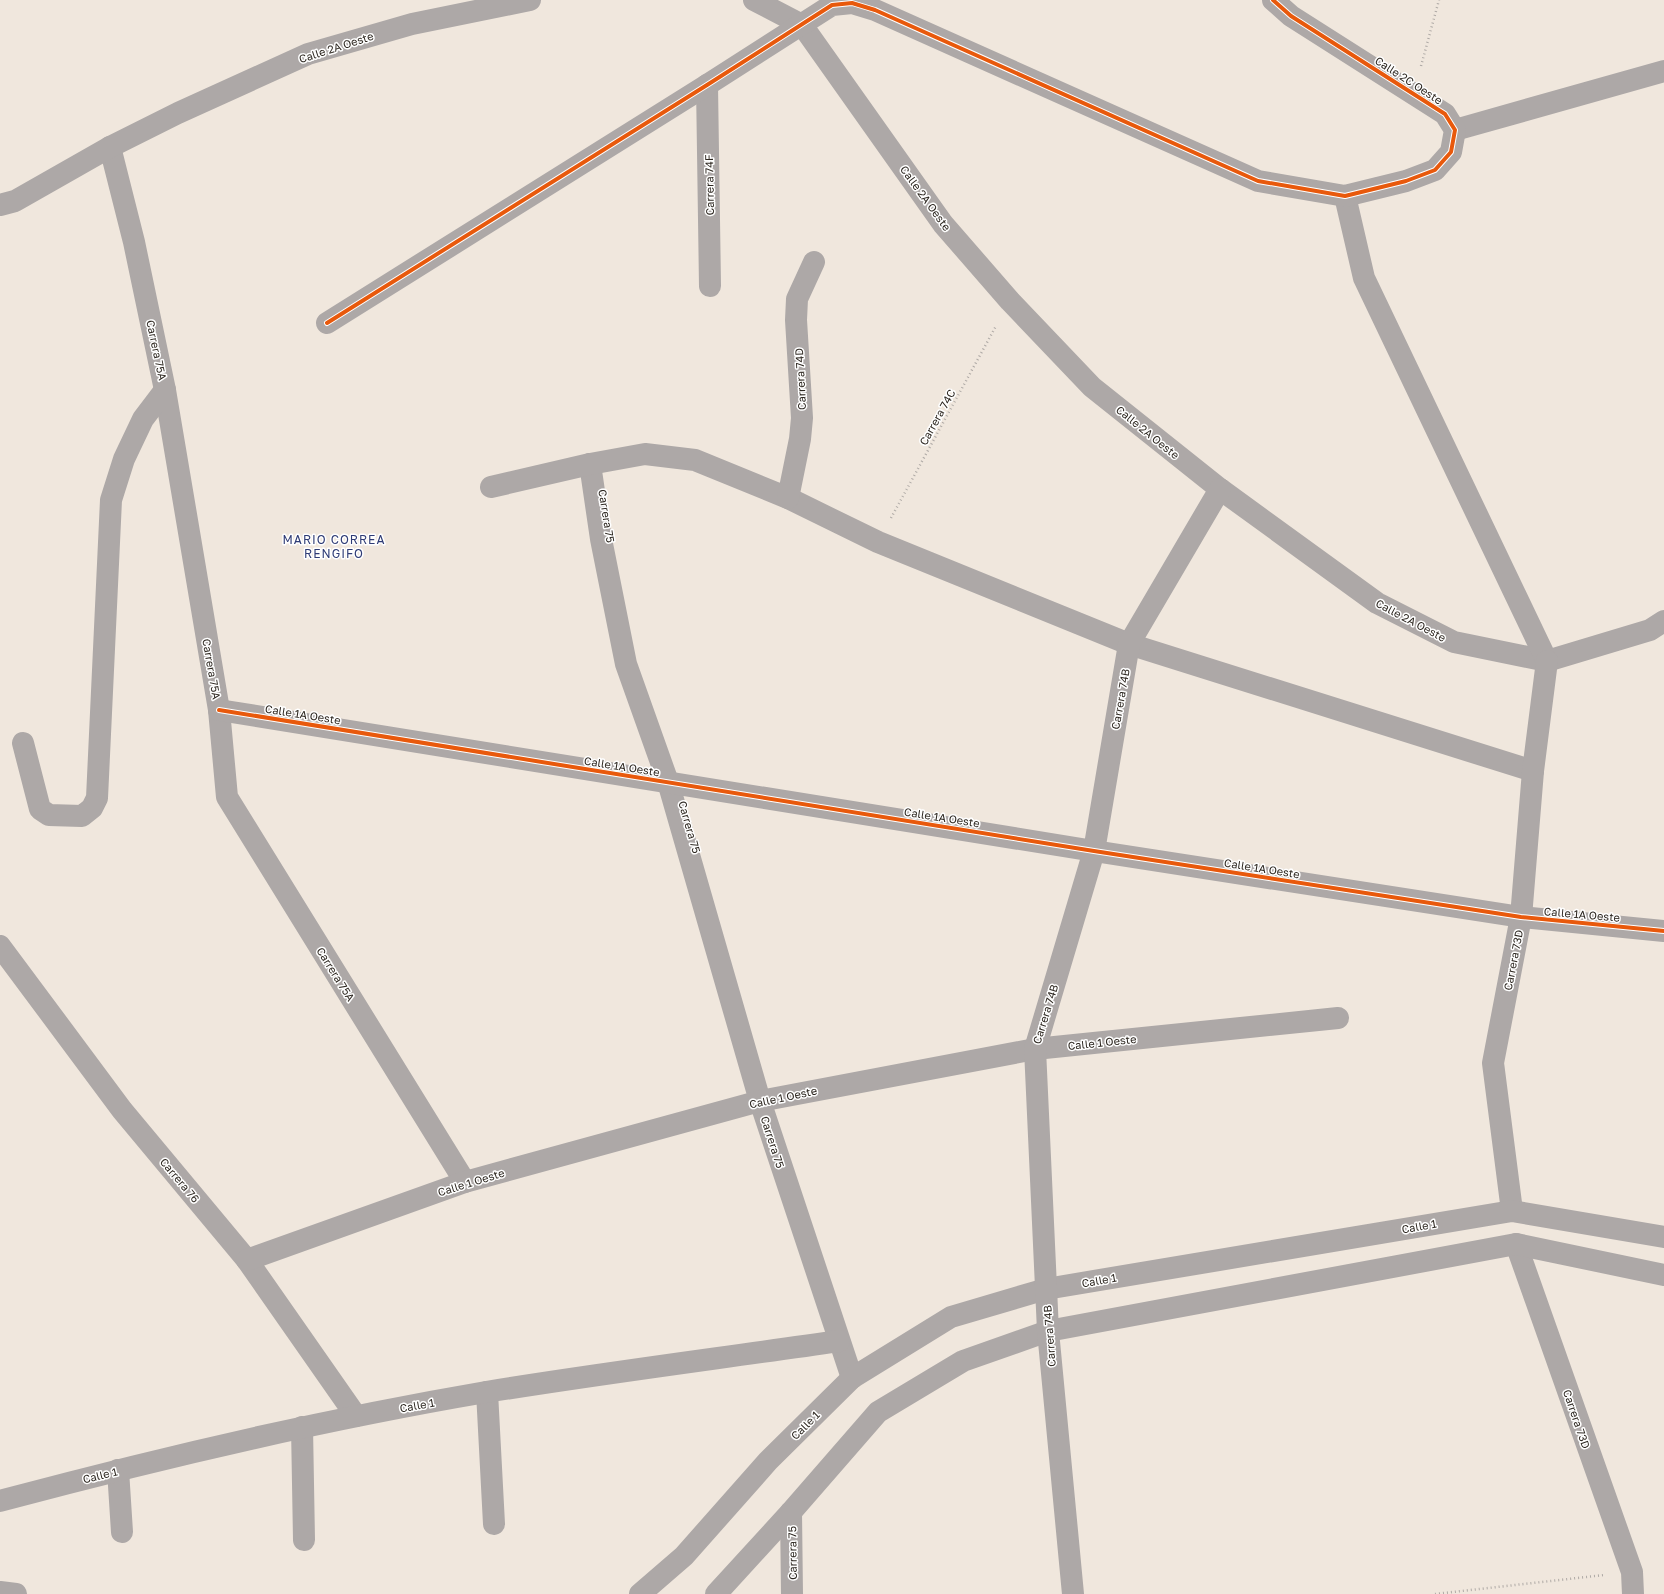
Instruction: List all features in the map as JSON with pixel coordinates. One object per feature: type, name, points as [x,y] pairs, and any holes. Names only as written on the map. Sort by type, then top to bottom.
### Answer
[{"type":"street","name":"Calle 2A Oeste","points":[[0,205],[15,201],[110,147],[178,113],[308,54],[412,24],[530,0]]},
{"type":"street","name":"Calle 2A Oeste","points":[[754,0],[802,25],[944,224],[1010,301],[1092,387],[1220,489],[1377,603],[1454,642],[1547,661],[1650,630],[1664,621]]},
{"type":"street","name":"Calle 2C Oeste","points":[[1273,0],[1291,16],[1445,114],[1455,130]]},
{"type":"street","points":[[326,323],[707,85],[832,5],[852,3],[875,10],[1258,181],[1345,196],[1406,182],[1435,170],[1451,152],[1455,130],[1664,71]]},
{"type":"street","name":"Carrera 74F","points":[[707,85],[710,286]]},
{"type":"street","name":"Carrera 75A","points":[[110,147],[134,242],[165,390],[219,710],[227,797],[465,1182]]},
{"type":"street","points":[[1345,196],[1364,278],[1547,661]]},
{"type":"street","name":"Carrera 74D","points":[[788,498],[800,439],[802,418],[796,320],[798,299],[814,262]]},
{"type":"street","points":[[23,743],[40,809],[49,815],[82,816],[92,808],[97,798],[112,500],[124,459],[143,419],[165,390]]},
{"type":"street","points":[[491,487],[590,464],[644,454],[695,460],[788,498],[878,542],[1129,644],[1533,770]]},
{"type":"street","name":"Carrera 75","points":[[590,464],[601,540],[626,664],[668,782],[760,1101],[852,1378]]},
{"type":"street","name":"Carrera 74B","points":[[1073,1594],[1048,1331],[1035,1049],[1094,851],[1129,644],[1220,489]]},
{"type":"street","name":"Carrera 73D","points":[[1512,1211],[1493,1063],[1521,917],[1533,770],[1547,661]]},
{"type":"street","name":"Calle 1A Oeste","points":[[219,710],[1094,851],[1521,917],[1664,931]]},
{"type":"street","name":"Carrera 76","points":[[0,946],[122,1110],[247,1260],[356,1416]]},
{"type":"street","name":"Calle 1 Oeste","points":[[247,1260],[465,1182],[760,1101],[1035,1049],[1338,1018]]},
{"type":"street","name":"Calle 1","points":[[640,1594],[684,1556],[768,1462],[852,1378],[951,1317],[1046,1289],[1512,1211],[1664,1237]]},
{"type":"street","points":[[716,1594],[791,1512],[878,1412],[963,1361],[1048,1331],[1516,1244],[1664,1275]]},
{"type":"street","name":"Carrera 73D","points":[[1516,1244],[1632,1572],[1633,1594]]},
{"type":"street","name":"Calle 1","points":[[0,1501],[118,1470],[302,1427],[356,1416],[487,1392],[839,1341]]},
{"type":"street","points":[[487,1392],[494,1524]]},
{"type":"street","points":[[302,1427],[304,1540]]},
{"type":"street","points":[[118,1470],[122,1532]]},
{"type":"street","name":"Carrera 75","points":[[791,1512],[792,1594]]},
{"type":"street","points":[[0,1592],[16,1594]]},
{"type":"path","points":[[1413,93],[1438,0]]},
{"type":"path","points":[[1436,1594],[1632,1572]]},
{"type":"cycle path","points":[[327,323],[832,5],[852,3],[875,10],[1258,181],[1345,196],[1406,181],[1435,170],[1451,152],[1455,130],[1445,114],[1291,16],[1273,0]]},
{"type":"cycle path","points":[[219,710],[1094,851],[1521,917],[1664,931]]},
{"type":"district","name":"MARIO CORREA RENGIFO","points":[[334,546]]}]
